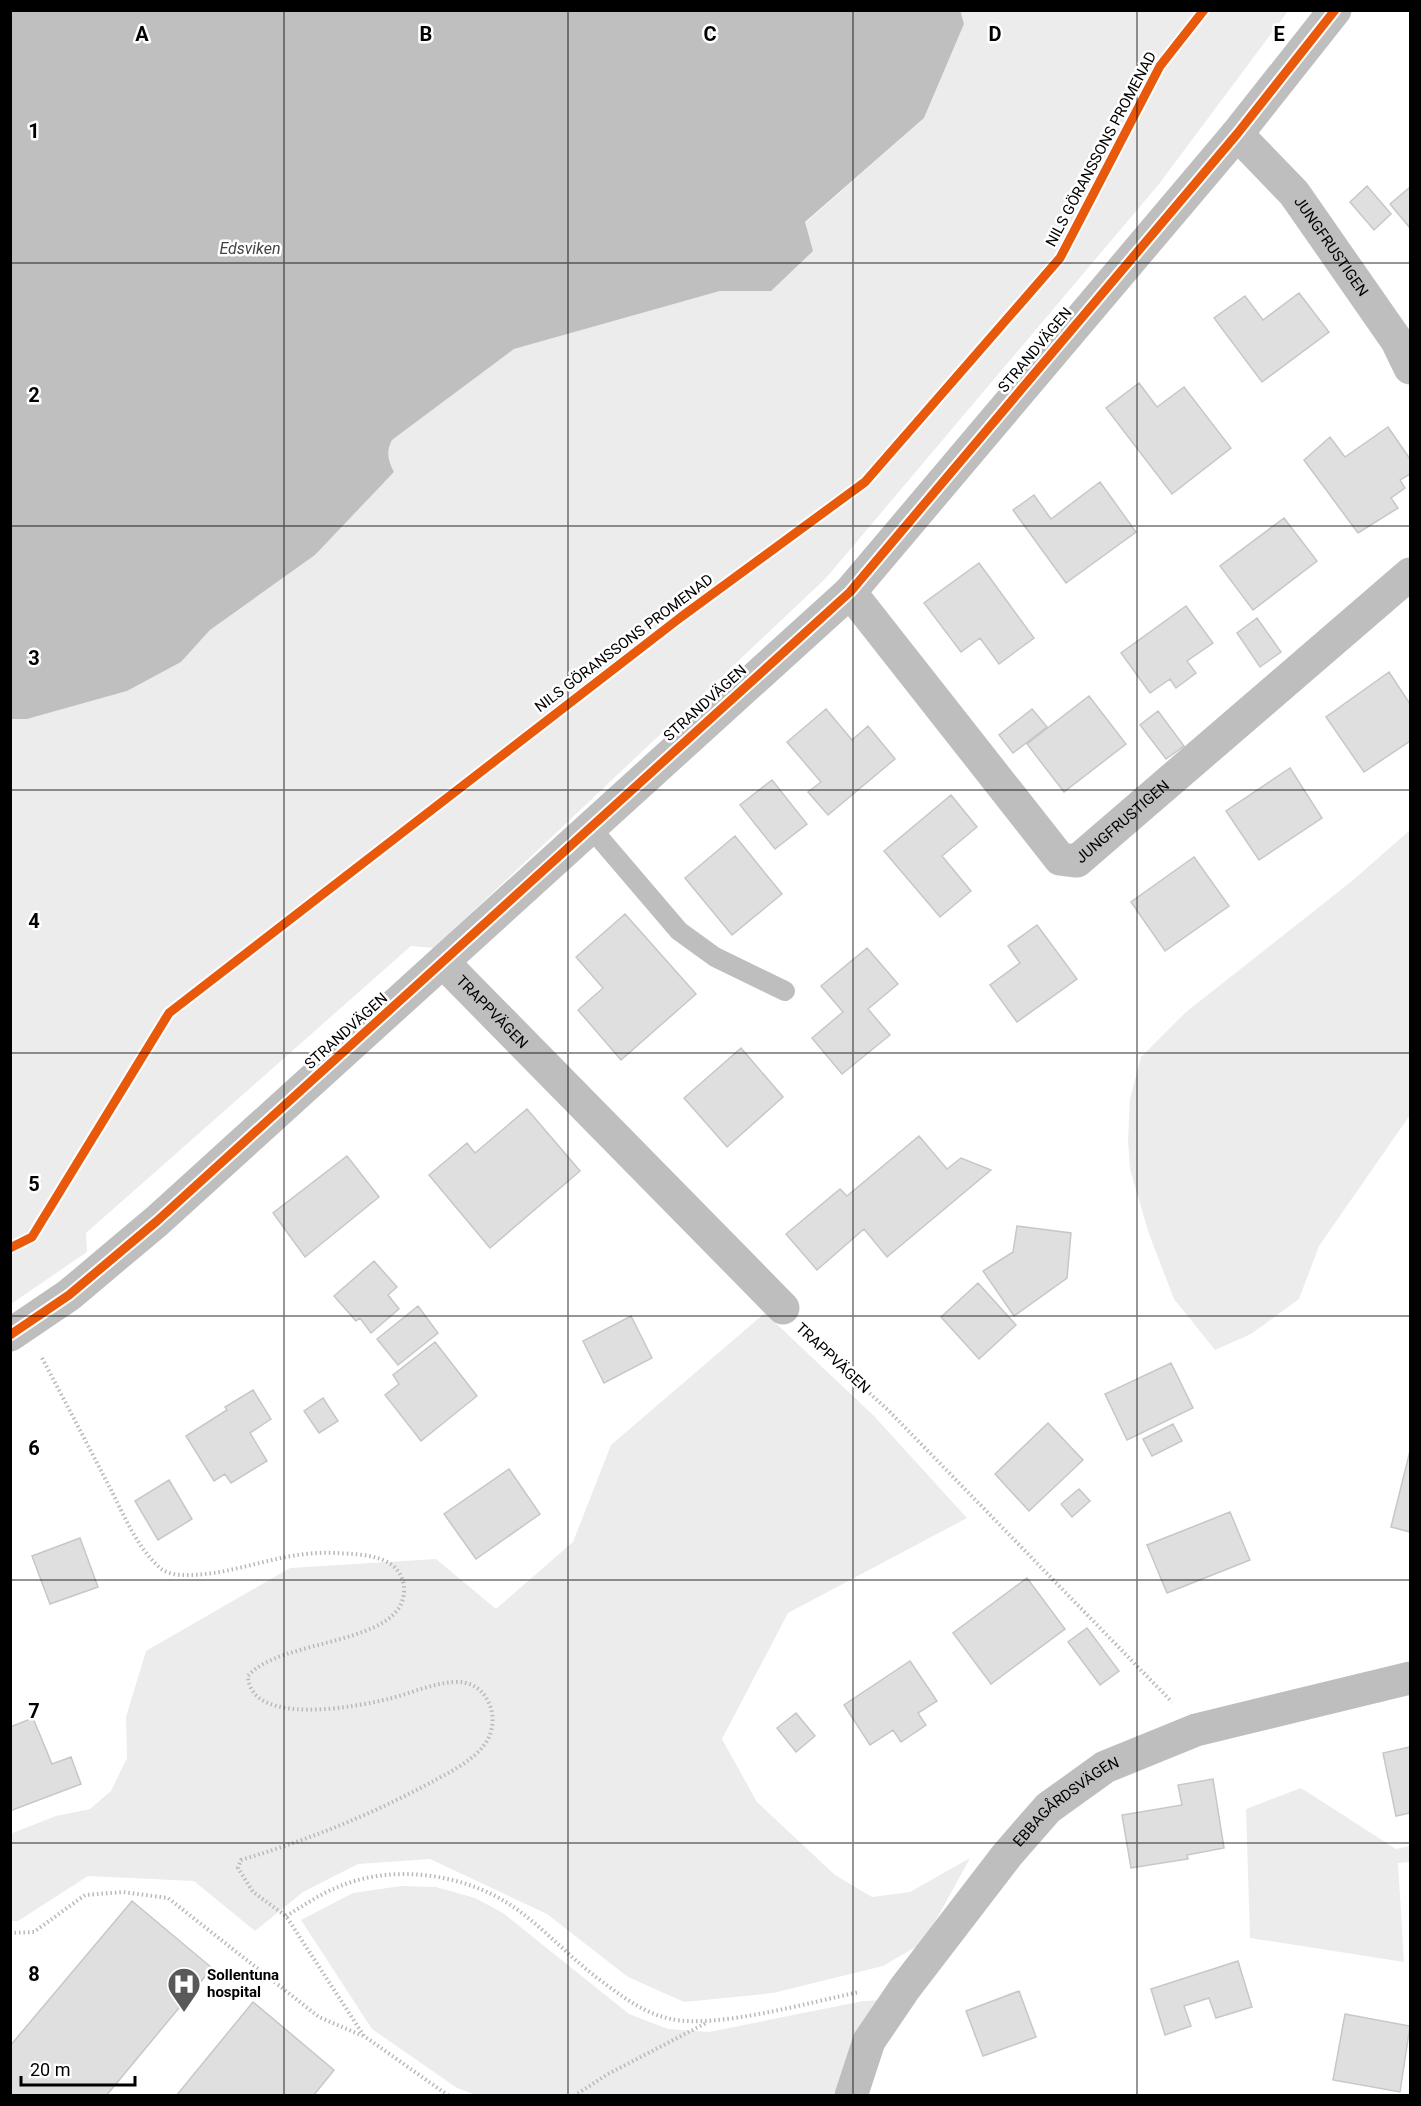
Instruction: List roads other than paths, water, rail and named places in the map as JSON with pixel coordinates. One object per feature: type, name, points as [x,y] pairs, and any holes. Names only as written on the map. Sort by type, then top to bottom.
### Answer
[{"type":"street","name":"STRANDVÄGEN","points":[[24,1343],[69,1294],[157,1221],[850,592],[1238,134],[1335,10]]},
{"type":"street","name":"JUNGFRUSTIGEN","points":[[1238,134],[1294,193],[1406,346]]},
{"type":"street","name":"JUNGFRUSTIGEN","points":[[850,592],[1060,859],[1077,861],[1410,574]]},
{"type":"street","name":"TRAPPVÄGEN","points":[[443,962],[783,1308]]},
{"type":"street","name":"EBBAGÅRDSVÄGEN","points":[[851,2096],[869,2041],[905,1988],[1007,1855],[1048,1808],[1105,1767],[1196,1730],[1410,1678]]},
{"type":"lane","points":[[591,828],[678,931],[716,957],[785,991]]},
{"type":"water","name":"Edsviken","points":[[11,10],[960,10],[964,24],[924,118],[805,222],[813,251],[771,291],[720,291],[514,349],[392,440],[388,456],[394,472],[315,555],[210,630],[181,662],[127,691],[27,719],[11,719]]},
{"type":"place","name":"Sollentuna hospital","points":[[184,2013]]}]
